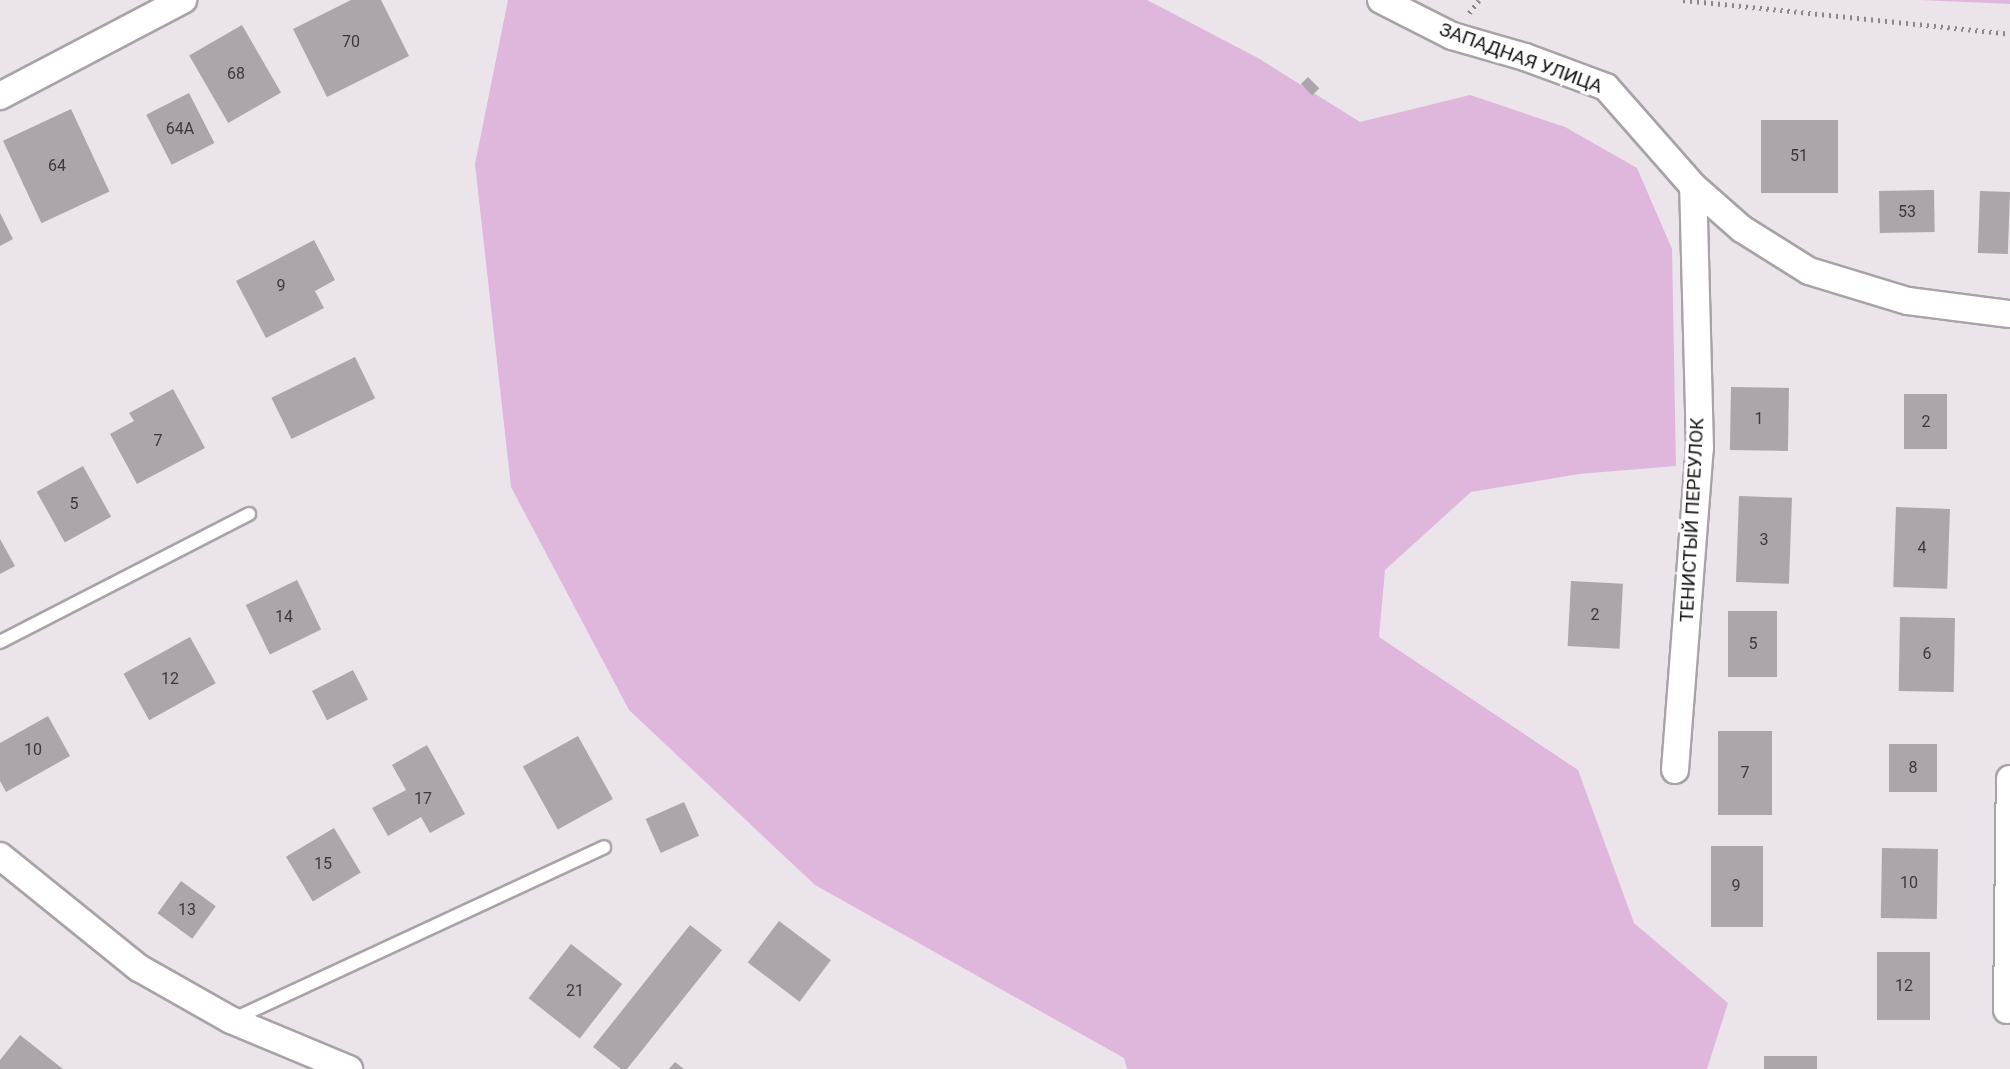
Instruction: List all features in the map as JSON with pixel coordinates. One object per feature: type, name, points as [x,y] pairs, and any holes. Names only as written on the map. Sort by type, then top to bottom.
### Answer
[{"type":"street","points":[[0,96],[183,0]]},
{"type":"street","name":"ЗАПАДНАЯ УЛИЦА","points":[[1381,0],[1452,36],[1525,57],[1606,87],[1693,186],[1742,229],[1808,271],[1908,301],[2010,314]]},
{"type":"street","name":"ТЕНИСТЫЙ ПЕРЕУЛОК","points":[[1675,770],[1700,448],[1693,186]]},
{"type":"street","points":[[2007,1010],[2010,779]]},
{"type":"street","points":[[0,856],[139,968],[231,1020],[349,1069]]},
{"type":"lane","points":[[0,642],[249,514]]},
{"type":"lane","points":[[231,1020],[604,847]]},
{"type":"path","points":[[1683,0],[2010,34]]},
{"type":"shaded area","points":[[508,0],[1147,0],[1258,58],[1360,122],[1470,95],[1565,127],[1637,168],[1672,249],[1676,466],[1579,474],[1471,492],[1385,570],[1379,637],[1578,770],[1634,923],[1728,1003],[1707,1069],[1127,1069],[1124,1058],[815,885],[629,710],[511,487],[475,164]]},
{"type":"shaded area","points":[[1921,0],[2010,0],[2010,4]]},
{"type":"building","points":[[351,0],[381,0],[409,56],[327,97],[293,29]]},
{"type":"building","points":[[242,25],[281,93],[228,123],[189,56]]},
{"type":"building","points":[[1308,77],[1319,88],[1312,95],[1301,84]]},
{"type":"building","points":[[189,93],[214,143],[172,165],[146,115]]},
{"type":"building","points":[[71,109],[109,191],[41,223],[3,141]]},
{"type":"building","points":[[1761,120],[1838,120],[1838,193],[1761,193]]},
{"type":"building","points":[[1934,190],[1935,232],[1880,233],[1879,191]]},
{"type":"building","points":[[1980,191],[2010,192],[2008,254],[1978,253]]},
{"type":"building","points":[[0,213],[13,239],[0,246]]},
{"type":"building","points":[[314,240],[335,280],[315,291],[324,308],[266,338],[236,281]]},
{"type":"building","points":[[355,357],[375,398],[292,439],[271,398]]},
{"type":"building","points":[[1731,387],[1789,388],[1788,451],[1730,450]]},
{"type":"building","points":[[173,389],[205,448],[137,484],[110,434],[134,421],[129,413]]},
{"type":"building","points":[[1904,394],[1947,394],[1947,449],[1904,449]]},
{"type":"building","points":[[83,466],[111,517],[65,542],[37,492]]},
{"type":"building","points":[[1739,496],[1792,498],[1789,584],[1736,582]]},
{"type":"building","points":[[1896,507],[1950,509],[1947,589],[1893,587]]},
{"type":"building","points":[[0,539],[15,566],[0,574]]},
{"type":"building","points":[[297,580],[321,629],[270,654],[246,605]]},
{"type":"building","points":[[1571,581],[1623,584],[1620,649],[1568,646]]},
{"type":"building","points":[[1728,611],[1777,611],[1777,677],[1728,677]]},
{"type":"building","points":[[1900,617],[1955,618],[1954,692],[1899,691]]},
{"type":"building","points":[[190,637],[216,683],[149,720],[124,674]]},
{"type":"building","points":[[353,670],[368,699],[327,720],[312,691]]},
{"type":"building","points":[[48,716],[70,756],[6,792],[0,781],[0,743]]},
{"type":"building","points":[[1718,731],[1772,731],[1772,815],[1718,815]]},
{"type":"building","points":[[578,736],[613,799],[558,830],[523,767]]},
{"type":"building","points":[[1889,744],[1937,744],[1937,792],[1889,792]]},
{"type":"building","points":[[427,745],[465,814],[430,833],[421,817],[388,836],[372,808],[406,790],[392,765]]},
{"type":"building","points":[[684,802],[699,836],[661,853],[646,819]]},
{"type":"building","points":[[334,828],[361,873],[313,901],[286,857]]},
{"type":"building","points":[[1711,846],[1763,846],[1763,927],[1711,927]]},
{"type":"building","points":[[1882,848],[1938,849],[1937,919],[1881,918]]},
{"type":"building","points":[[181,881],[216,906],[192,939],[157,913]]},
{"type":"building","points":[[779,921],[831,960],[800,1002],[748,963]]},
{"type":"building","points":[[690,925],[722,950],[627,1069],[621,1069],[593,1047]]},
{"type":"building","points":[[571,944],[622,984],[580,1038],[529,998]]},
{"type":"building","points":[[1877,952],[1930,952],[1930,1020],[1877,1020]]},
{"type":"building","points":[[20,1035],[63,1069],[0,1069],[0,1060]]},
{"type":"building","points":[[1764,1056],[1817,1056],[1817,1069],[1764,1069]]},
{"type":"building","points":[[675,1062],[684,1069],[669,1069]]}]
